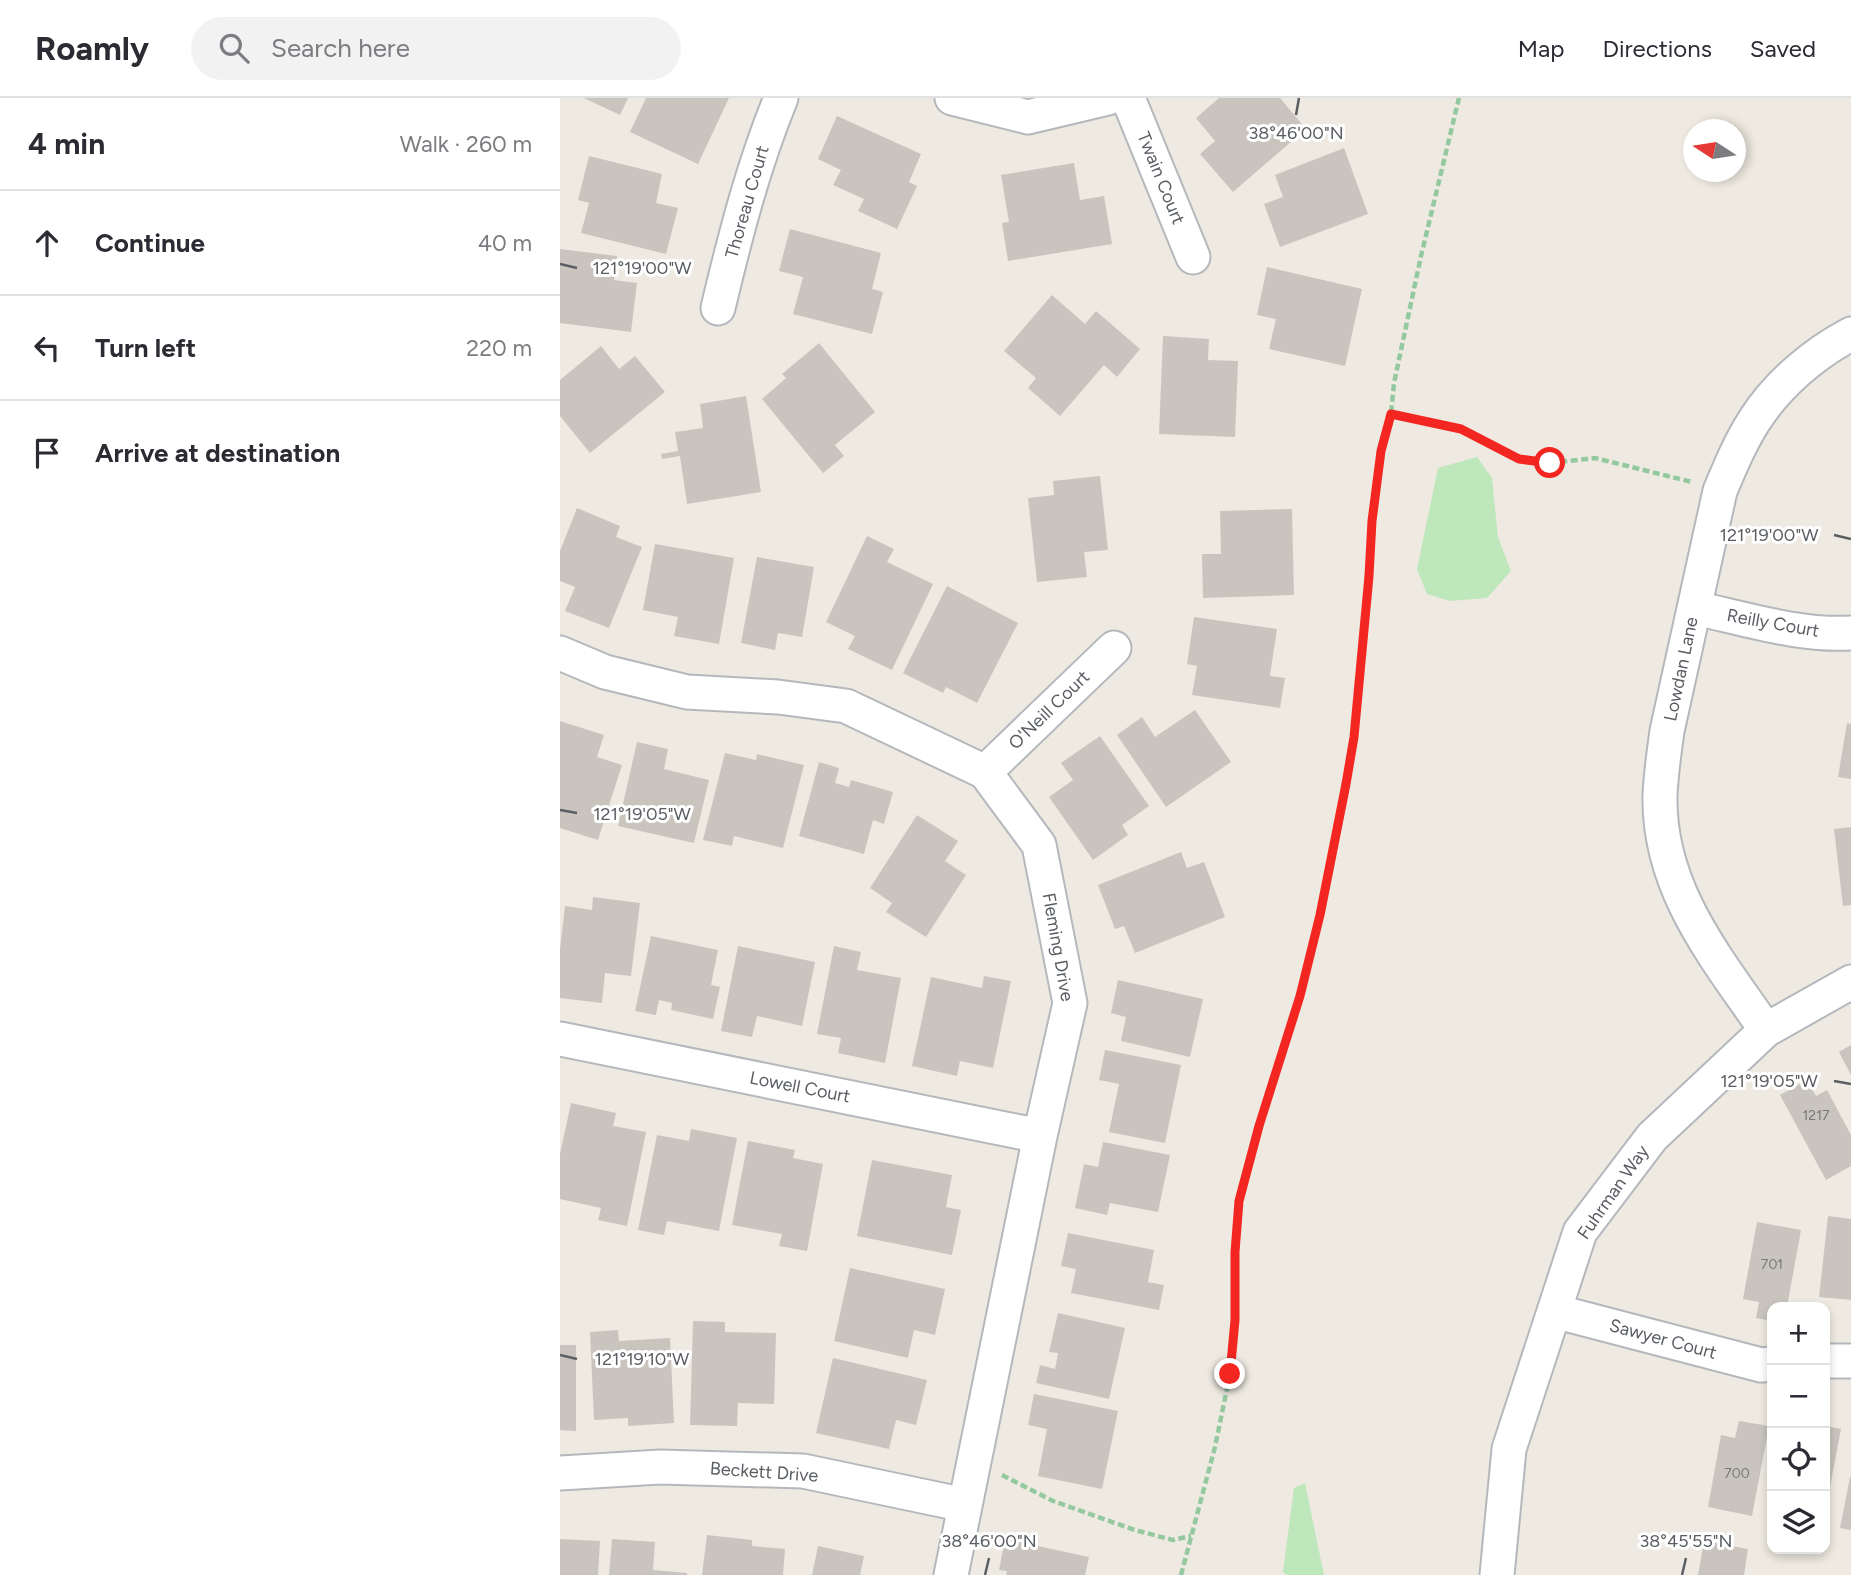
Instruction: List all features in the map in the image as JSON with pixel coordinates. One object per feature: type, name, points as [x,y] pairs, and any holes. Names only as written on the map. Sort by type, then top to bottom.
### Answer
[{"type":"street","name":"Thoreau Court","points":[[718,308],[738,224],[781,98]]},
{"type":"street","points":[[952,98],[1028,117],[1108,98]]},
{"type":"street","name":"Twain Court","points":[[1128,98],[1194,257]]},
{"type":"street","name":"Lowdan Lane","points":[[1766,1030],[1698,930],[1682,900],[1669,866],[1662,829],[1660,796],[1666,741],[1720,491],[1736,454],[1754,421],[1779,390],[1808,362],[1851,334]]},
{"type":"street","name":"Reilly Court","points":[[1695,608],[1799,630],[1851,633]]},
{"type":"street","name":"O'Neill Court","points":[[985,772],[1114,648]]},
{"type":"street","name":"Fleming Drive","points":[[560,653],[605,672],[687,692],[779,696],[846,706],[985,772],[1039,845],[1070,1003],[1040,1136],[951,1575]]},
{"type":"street","name":"Fuhrman Way","points":[[1497,1575],[1509,1449],[1580,1232],[1652,1137],[1766,1030],[1851,982]]},
{"type":"street","name":"Lowell Court","points":[[560,1039],[1040,1136]]},
{"type":"street","name":"Sawyer Court","points":[[1554,1311],[1760,1365],[1767,1364]]},
{"type":"street","points":[[1830,1362],[1851,1361]]},
{"type":"street","name":"Beckett Drive","points":[[560,1473],[660,1467],[803,1471],[965,1506]]},
{"type":"path","points":[[1181,1575],[1215,1447],[1230,1374],[1235,1320],[1235,1252],[1239,1201],[1259,1126],[1300,996],[1320,915],[1354,737],[1372,521],[1381,451],[1391,414],[1394,383],[1421,256],[1459,98]]},
{"type":"path","points":[[1391,414],[1461,429],[1519,459],[1550,463],[1595,458],[1687,480],[1720,491]]},
{"type":"path","points":[[972,1469],[1004,1476],[1053,1501],[1135,1530],[1173,1540],[1191,1536]]},
{"type":"green space","points":[[1477,457],[1492,478],[1498,537],[1511,571],[1487,598],[1450,601],[1427,594],[1417,569],[1438,468]]},
{"type":"green space","points":[[1305,1483],[1324,1575],[1287,1575],[1283,1572],[1294,1488]]},
{"type":"building","points":[[584,98],[628,98],[620,115]]},
{"type":"building","points":[[646,98],[729,98],[698,164],[630,132]]},
{"type":"building","points":[[1219,98],[1280,98],[1306,129],[1233,192],[1200,154],[1215,141],[1196,118]]},
{"type":"building","points":[[837,116],[921,154],[909,182],[917,186],[897,229],[858,211],[864,199],[833,185],[841,170],[818,159]]},
{"type":"building","points":[[1344,148],[1368,214],[1280,247],[1264,204],[1283,197],[1275,175]]},
{"type":"building","points":[[589,156],[662,174],[656,203],[678,208],[666,254],[581,233],[589,203],[578,200]]},
{"type":"building","points":[[1074,163],[1080,200],[1104,196],[1112,244],[1008,261],[1002,223],[1009,222],[1001,175]]},
{"type":"building","points":[[790,229],[881,253],[872,289],[883,292],[872,334],[793,314],[803,277],[779,271]]},
{"type":"building","points":[[560,249],[617,256],[614,280],[637,283],[631,332],[560,323]]},
{"type":"building","points":[[1267,267],[1362,289],[1345,366],[1269,349],[1276,319],[1257,315]]},
{"type":"building","points":[[1052,295],[1085,324],[1096,311],[1140,349],[1117,377],[1104,365],[1060,416],[1028,388],[1036,378],[1004,351]]},
{"type":"building","points":[[1163,336],[1209,339],[1208,360],[1238,361],[1235,437],[1159,434]]},
{"type":"building","points":[[819,343],[875,412],[835,445],[844,456],[823,473],[762,399],[786,378],[782,374]]},
{"type":"building","points":[[601,346],[619,369],[635,356],[665,392],[590,453],[560,416],[560,380]]},
{"type":"building","points":[[746,396],[761,492],[687,504],[680,456],[662,459],[661,454],[678,451],[675,432],[703,428],[700,404]]},
{"type":"building","points":[[1100,476],[1108,550],[1084,552],[1087,577],[1037,582],[1028,498],[1054,495],[1053,481]]},
{"type":"building","points":[[577,508],[620,526],[616,537],[642,547],[609,628],[565,611],[575,587],[560,581],[560,551]]},
{"type":"building","points":[[1292,509],[1294,595],[1203,598],[1202,554],[1221,554],[1220,511]]},
{"type":"building","points":[[867,536],[894,549],[887,562],[933,584],[892,670],[848,649],[855,636],[826,622]]},
{"type":"building","points":[[655,544],[734,558],[719,644],[674,636],[678,617],[643,610]]},
{"type":"building","points":[[757,557],[814,567],[802,637],[778,633],[775,650],[741,643]]},
{"type":"building","points":[[947,586],[1018,623],[977,703],[946,687],[943,693],[903,673]]},
{"type":"building","points":[[1194,617],[1277,629],[1270,676],[1285,678],[1280,708],[1192,695],[1197,666],[1187,664]]},
{"type":"building","points":[[1195,710],[1231,762],[1166,807],[1117,735],[1142,717],[1155,737]]},
{"type":"building","points":[[560,721],[604,735],[597,757],[622,765],[598,840],[560,828]]},
{"type":"building","points":[[1847,723],[1851,724],[1851,779],[1838,777]]},
{"type":"building","points":[[1100,736],[1149,806],[1122,825],[1128,835],[1093,860],[1049,797],[1073,780],[1061,763]]},
{"type":"building","points":[[637,742],[668,749],[664,769],[709,780],[694,843],[618,826]]},
{"type":"building","points":[[725,753],[756,760],[757,754],[804,765],[783,848],[734,836],[732,846],[703,840]]},
{"type":"building","points":[[819,762],[839,768],[835,783],[849,787],[851,780],[893,792],[884,824],[873,820],[864,854],[799,836]]},
{"type":"building","points":[[917,815],[958,841],[945,861],[966,875],[926,937],[886,912],[892,903],[870,888]]},
{"type":"building","points":[[1851,827],[1851,905],[1843,906],[1834,829]]},
{"type":"building","points":[[1181,852],[1187,868],[1204,862],[1225,917],[1135,953],[1124,926],[1115,929],[1098,885]]},
{"type":"building","points":[[593,897],[640,903],[631,976],[605,973],[602,1003],[560,998],[560,949],[565,906],[592,910]]},
{"type":"building","points":[[651,936],[718,950],[711,985],[720,987],[713,1019],[671,1010],[672,1003],[659,1000],[656,1015],[635,1011]]},
{"type":"building","points":[[738,946],[815,962],[802,1026],[757,1016],[752,1037],[721,1031]]},
{"type":"building","points":[[834,946],[861,952],[857,970],[901,978],[885,1063],[838,1053],[841,1038],[817,1034]]},
{"type":"building","points":[[984,976],[1011,981],[993,1068],[960,1061],[957,1076],[912,1066],[931,977],[982,988]]},
{"type":"building","points":[[1118,980],[1203,999],[1190,1057],[1121,1041],[1126,1017],[1111,1013]]},
{"type":"building","points":[[1851,1045],[1851,1075],[1839,1052]]},
{"type":"building","points":[[1105,1050],[1181,1065],[1165,1143],[1109,1132],[1119,1084],[1099,1080]]},
{"type":"building","points":[[1807,1080],[1816,1096],[1827,1090],[1851,1135],[1851,1166],[1826,1180],[1780,1095]]},
{"type":"building","points":[[571,1103],[616,1113],[613,1126],[646,1132],[627,1226],[598,1220],[601,1208],[560,1199],[560,1154]]},
{"type":"building","points":[[691,1129],[737,1138],[719,1231],[667,1221],[664,1235],[638,1230],[657,1135],[689,1141]]},
{"type":"building","points":[[748,1141],[795,1150],[793,1158],[823,1164],[807,1251],[779,1246],[782,1234],[732,1225]]},
{"type":"building","points":[[1103,1142],[1170,1155],[1158,1212],[1110,1203],[1107,1215],[1075,1208],[1084,1164],[1098,1167]]},
{"type":"building","points":[[872,1160],[952,1175],[946,1207],[961,1210],[952,1255],[857,1236]]},
{"type":"building","points":[[1828,1216],[1851,1219],[1851,1300],[1819,1297]]},
{"type":"building","points":[[1757,1222],[1801,1230],[1788,1302],[1767,1302],[1767,1320],[1756,1318],[1759,1302],[1743,1299]]},
{"type":"building","points":[[1068,1233],[1154,1250],[1148,1282],[1164,1285],[1159,1310],[1071,1293],[1076,1269],[1061,1266]]},
{"type":"building","points":[[850,1268],[945,1289],[935,1335],[914,1330],[908,1358],[834,1341]]},
{"type":"building","points":[[1058,1313],[1125,1328],[1109,1399],[1036,1383],[1040,1365],[1055,1369],[1058,1353],[1049,1352]]},
{"type":"building","points":[[693,1321],[725,1322],[725,1332],[776,1333],[774,1404],[738,1403],[737,1426],[690,1425]]},
{"type":"building","points":[[618,1330],[619,1341],[670,1338],[674,1423],[628,1426],[628,1418],[594,1420],[590,1332]]},
{"type":"building","points":[[560,1345],[576,1345],[576,1431],[560,1430]]},
{"type":"building","points":[[833,1358],[927,1380],[916,1425],[896,1420],[889,1449],[816,1433]]},
{"type":"building","points":[[1034,1394],[1118,1411],[1102,1489],[1038,1476],[1047,1429],[1028,1425]]},
{"type":"building","points":[[1739,1421],[1767,1426],[1752,1516],[1708,1507],[1721,1435],[1735,1438]]},
{"type":"building","points":[[1830,1427],[1841,1429],[1830,1487]]},
{"type":"building","points":[[1851,1477],[1851,1530],[1840,1528]]},
{"type":"building","points":[[707,1535],[752,1540],[752,1546],[785,1549],[783,1575],[702,1575]]},
{"type":"building","points":[[560,1539],[600,1541],[598,1575],[560,1575]]},
{"type":"building","points":[[612,1539],[655,1542],[653,1570],[687,1575],[609,1575]]},
{"type":"building","points":[[1005,1539],[1089,1557],[1085,1575],[1006,1575],[1007,1571],[999,1570]]},
{"type":"building","points":[[1704,1541],[1748,1549],[1744,1575],[1698,1575]]},
{"type":"building","points":[[818,1546],[864,1556],[860,1575],[812,1575]]},
{"type":"route","points":[[1230,1374],[1235,1320],[1235,1252],[1239,1201],[1259,1126],[1300,996],[1320,915],[1346,784],[1354,737],[1372,521],[1381,451],[1391,414],[1461,429],[1519,459],[1550,463]]}]
